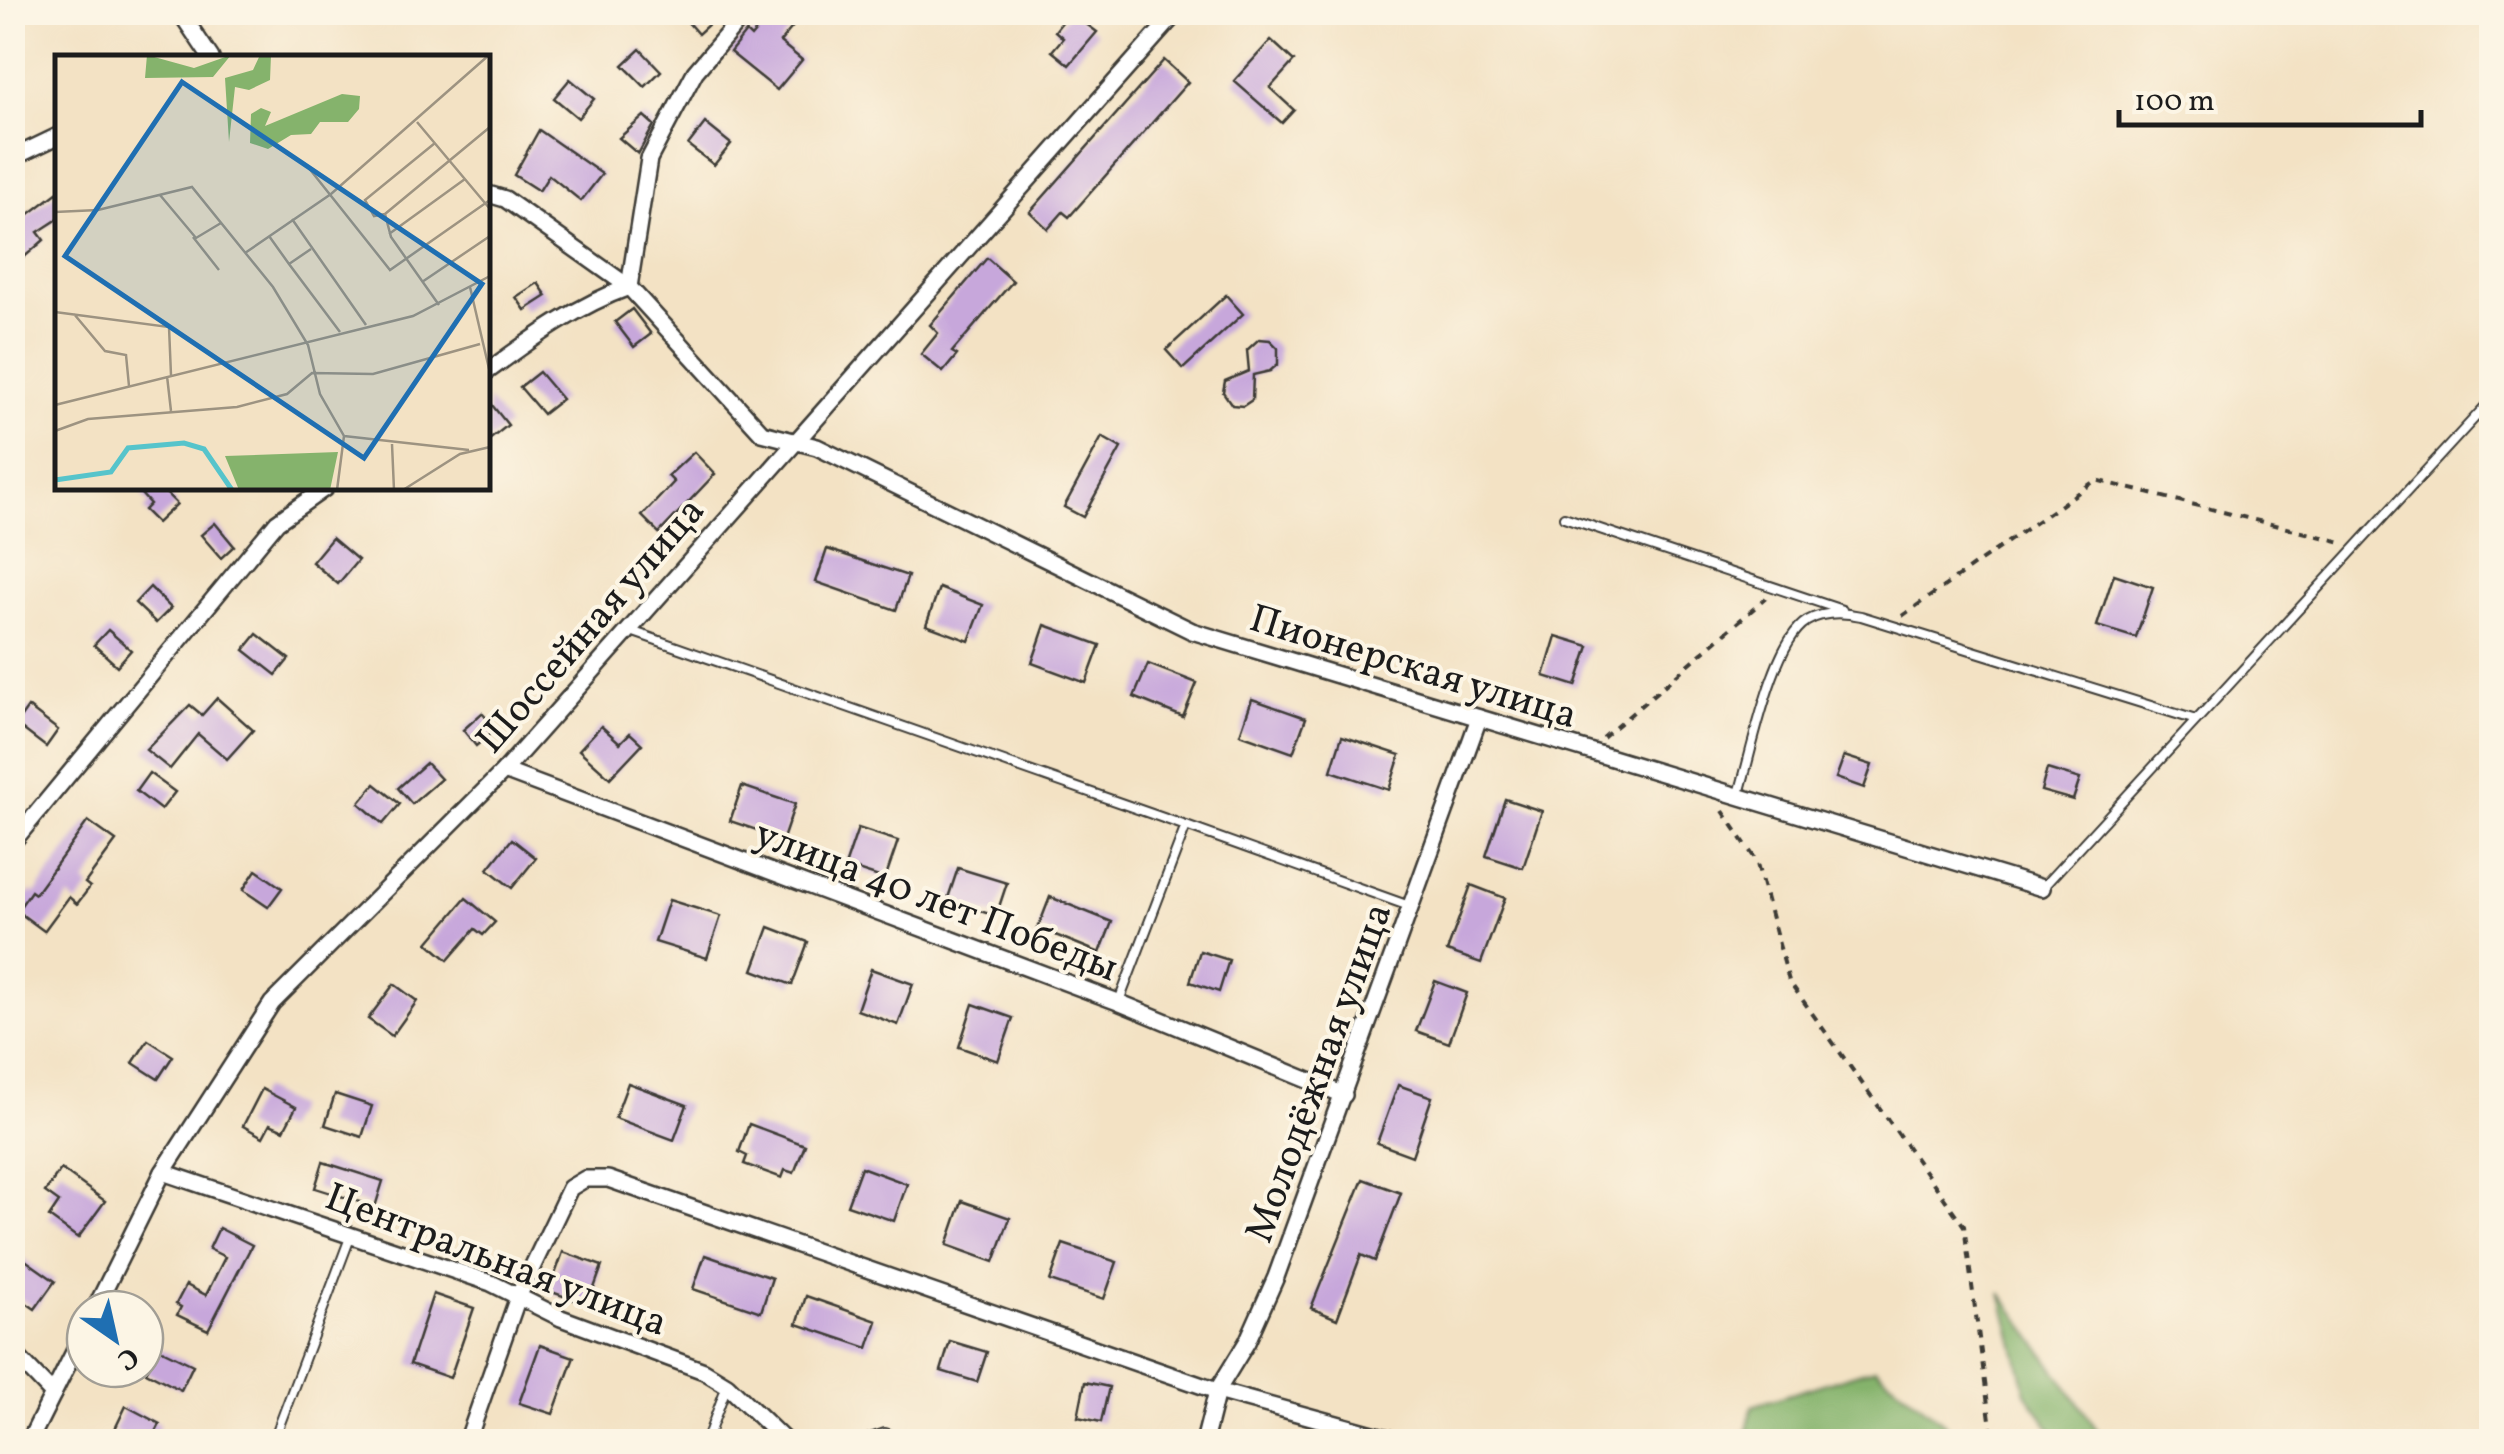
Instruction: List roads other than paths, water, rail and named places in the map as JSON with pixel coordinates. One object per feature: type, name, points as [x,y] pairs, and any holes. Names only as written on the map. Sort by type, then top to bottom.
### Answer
[{"type":"street","points":[[180,12],[202,55]]},
{"type":"street","points":[[490,370],[569,314],[629,287],[649,159],[695,72],[746,12]]},
{"type":"street","name":"Шоссейная улица","points":[[105,1289],[163,1172],[272,1002],[504,771],[1177,12]]},
{"type":"street","points":[[12,158],[55,137]]},
{"type":"street","name":"Пионерская улица","points":[[490,195],[505,200],[629,287],[762,433],[817,448],[1192,632],[2042,888]]},
{"type":"street","points":[[12,844],[277,522],[322,490]]},
{"type":"street","name":"Молодёжная улица","points":[[1204,1442],[1217,1391],[1248,1342],[1276,1278],[1479,718]]},
{"type":"street","name":"улица 40 лет Победы","points":[[504,771],[1118,1002],[1344,1096]]},
{"type":"street","name":"Центральная улица","points":[[163,1172],[491,1282],[561,1318],[704,1371],[727,1385],[786,1442]]},
{"type":"street","points":[[466,1442],[518,1298],[570,1188],[585,1179],[608,1178],[1217,1391],[1402,1442]]},
{"type":"street","points":[[12,1350],[54,1394]]},
{"type":"street","points":[[29,1442],[65,1371]]},
{"type":"lane","points":[[2042,888],[2492,399]]},
{"type":"lane","points":[[1564,517],[1889,625],[2196,720]]},
{"type":"lane","points":[[1738,796],[1786,642],[1806,622],[1825,614],[1861,616]]},
{"type":"lane","points":[[627,629],[1412,906]]},
{"type":"lane","points":[[1118,1002],[1186,826]]},
{"type":"lane","points":[[273,1442],[351,1235]]},
{"type":"lane","points":[[706,1442],[727,1385]]},
{"type":"lane","points":[[859,1442],[885,1432],[914,1442]]}]
